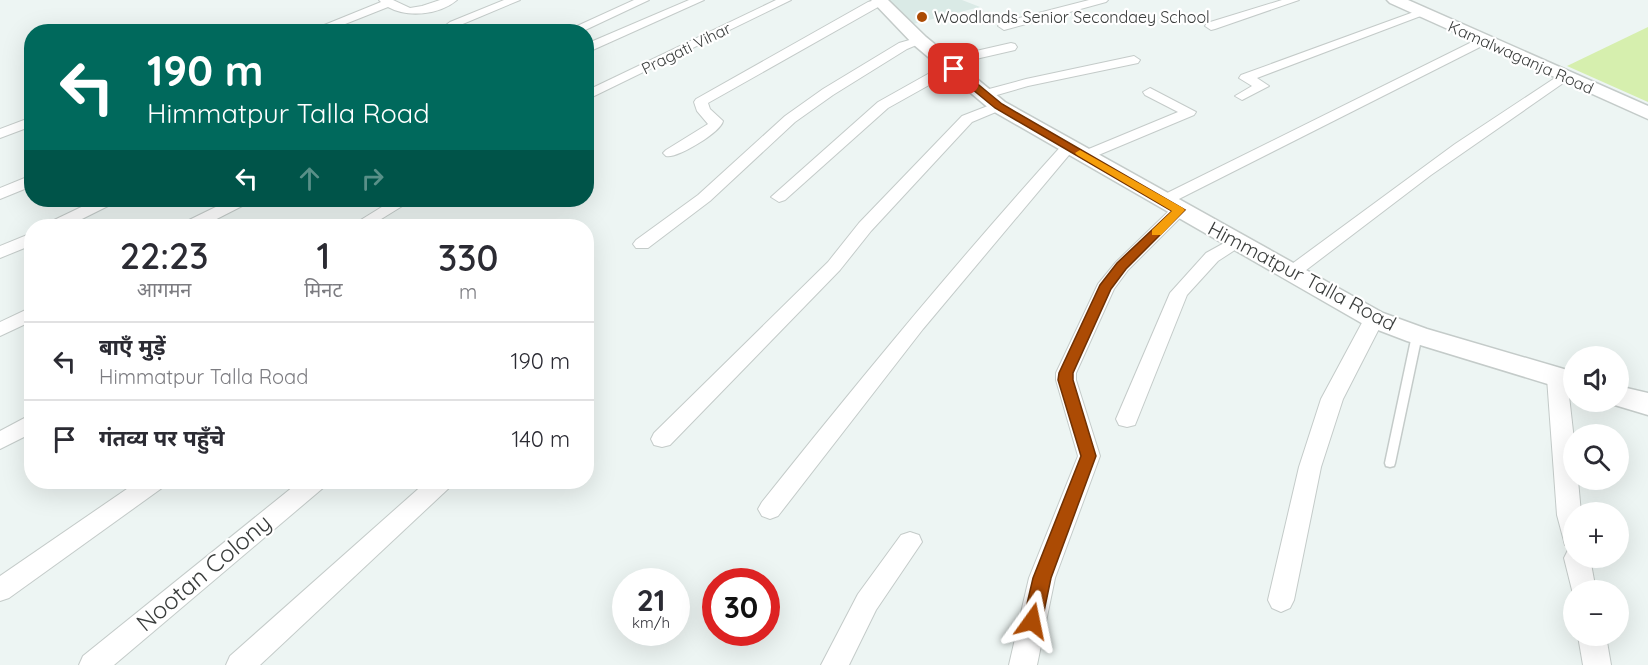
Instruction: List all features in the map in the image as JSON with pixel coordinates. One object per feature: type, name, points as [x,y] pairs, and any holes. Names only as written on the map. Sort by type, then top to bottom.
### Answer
[{"type":"street","points":[[332,24],[387,1],[403,12],[416,13],[451,0]]},
{"type":"street","points":[[454,24],[514,0]]},
{"type":"street","points":[[588,24],[643,0]]},
{"type":"street","points":[[594,46],[698,0]]},
{"type":"street","name":"Pragati Vihar","points":[[594,92],[785,0]]},
{"type":"street","points":[[1004,26],[1102,0]]},
{"type":"street","points":[[1211,26],[1293,0]]},
{"type":"street","name":"Kamalwaganja Road","points":[[1395,0],[1648,113]]},
{"type":"street","points":[[671,153],[715,126],[716,121],[704,111],[701,102],[880,1]]},
{"type":"street","name":"Himmatpur Talla Road","points":[[880,1],[920,41],[991,100],[1235,242],[1374,319],[1417,335],[1563,379]]},
{"type":"street","points":[[1242,96],[1262,86],[1246,78],[1422,12]]},
{"type":"street","points":[[1023,665],[1042,578],[1089,456],[1066,380],[1066,373],[1105,288],[1171,206],[1484,40]]},
{"type":"street","points":[[642,244],[704,198],[790,119],[873,62],[903,45],[920,41]]},
{"type":"street","points":[[779,197],[883,105],[949,64],[1011,47]]},
{"type":"street","points":[[662,439],[834,266],[865,227],[967,119],[991,100],[1026,82],[1134,60]]},
{"type":"street","points":[[1291,273],[1367,213],[1480,131],[1564,76]]},
{"type":"street","points":[[770,509],[885,359],[961,268],[1077,151],[1189,112],[1150,92]]},
{"type":"street","points":[[0,134],[24,124]]},
{"type":"street","points":[[0,194],[24,184]]},
{"type":"street","points":[[70,219],[94,207]]},
{"type":"street","points":[[205,219],[229,207]]},
{"type":"street","points":[[371,219],[392,207]]},
{"type":"street","points":[[0,253],[24,242]]},
{"type":"street","points":[[1127,418],[1179,293],[1212,257],[1235,242]]},
{"type":"street","points":[[0,330],[24,317]]},
{"type":"street","points":[[1281,600],[1310,467],[1332,399],[1374,319]]},
{"type":"street","points":[[1629,400],[1647,406]]},
{"type":"street","points":[[1566,412],[1569,502]]},
{"type":"street","points":[[0,441],[24,427]]},
{"type":"street","points":[[0,590],[144,489]]},
{"type":"street","name":"Nootan Colony","points":[[93,665],[307,489]]},
{"type":"street","points":[[240,665],[433,489]]},
{"type":"street","points":[[835,665],[867,602],[910,542]]},
{"type":"street","points":[[1594,646],[1597,665]]},
{"type":"lane","points":[[1390,463],[1417,335]]},
{"type":"shaded area","name":"Woodlands Senior Secondaey School","points":[[885,0],[962,0],[980,7],[913,24]]},
{"type":"green space","points":[[1648,27],[1648,102],[1567,66]]},
{"type":"slow traffic","points":[[1080,153],[1179,210],[1156,232]]},
{"type":"place","name":"Woodlands Senior Secondaey School","points":[[922,17]]},
{"type":"route","points":[[954,69],[998,106],[1179,210],[1122,266],[1105,288],[1066,373],[1066,380],[1089,456],[1055,539],[1042,578],[1032,621]]}]
